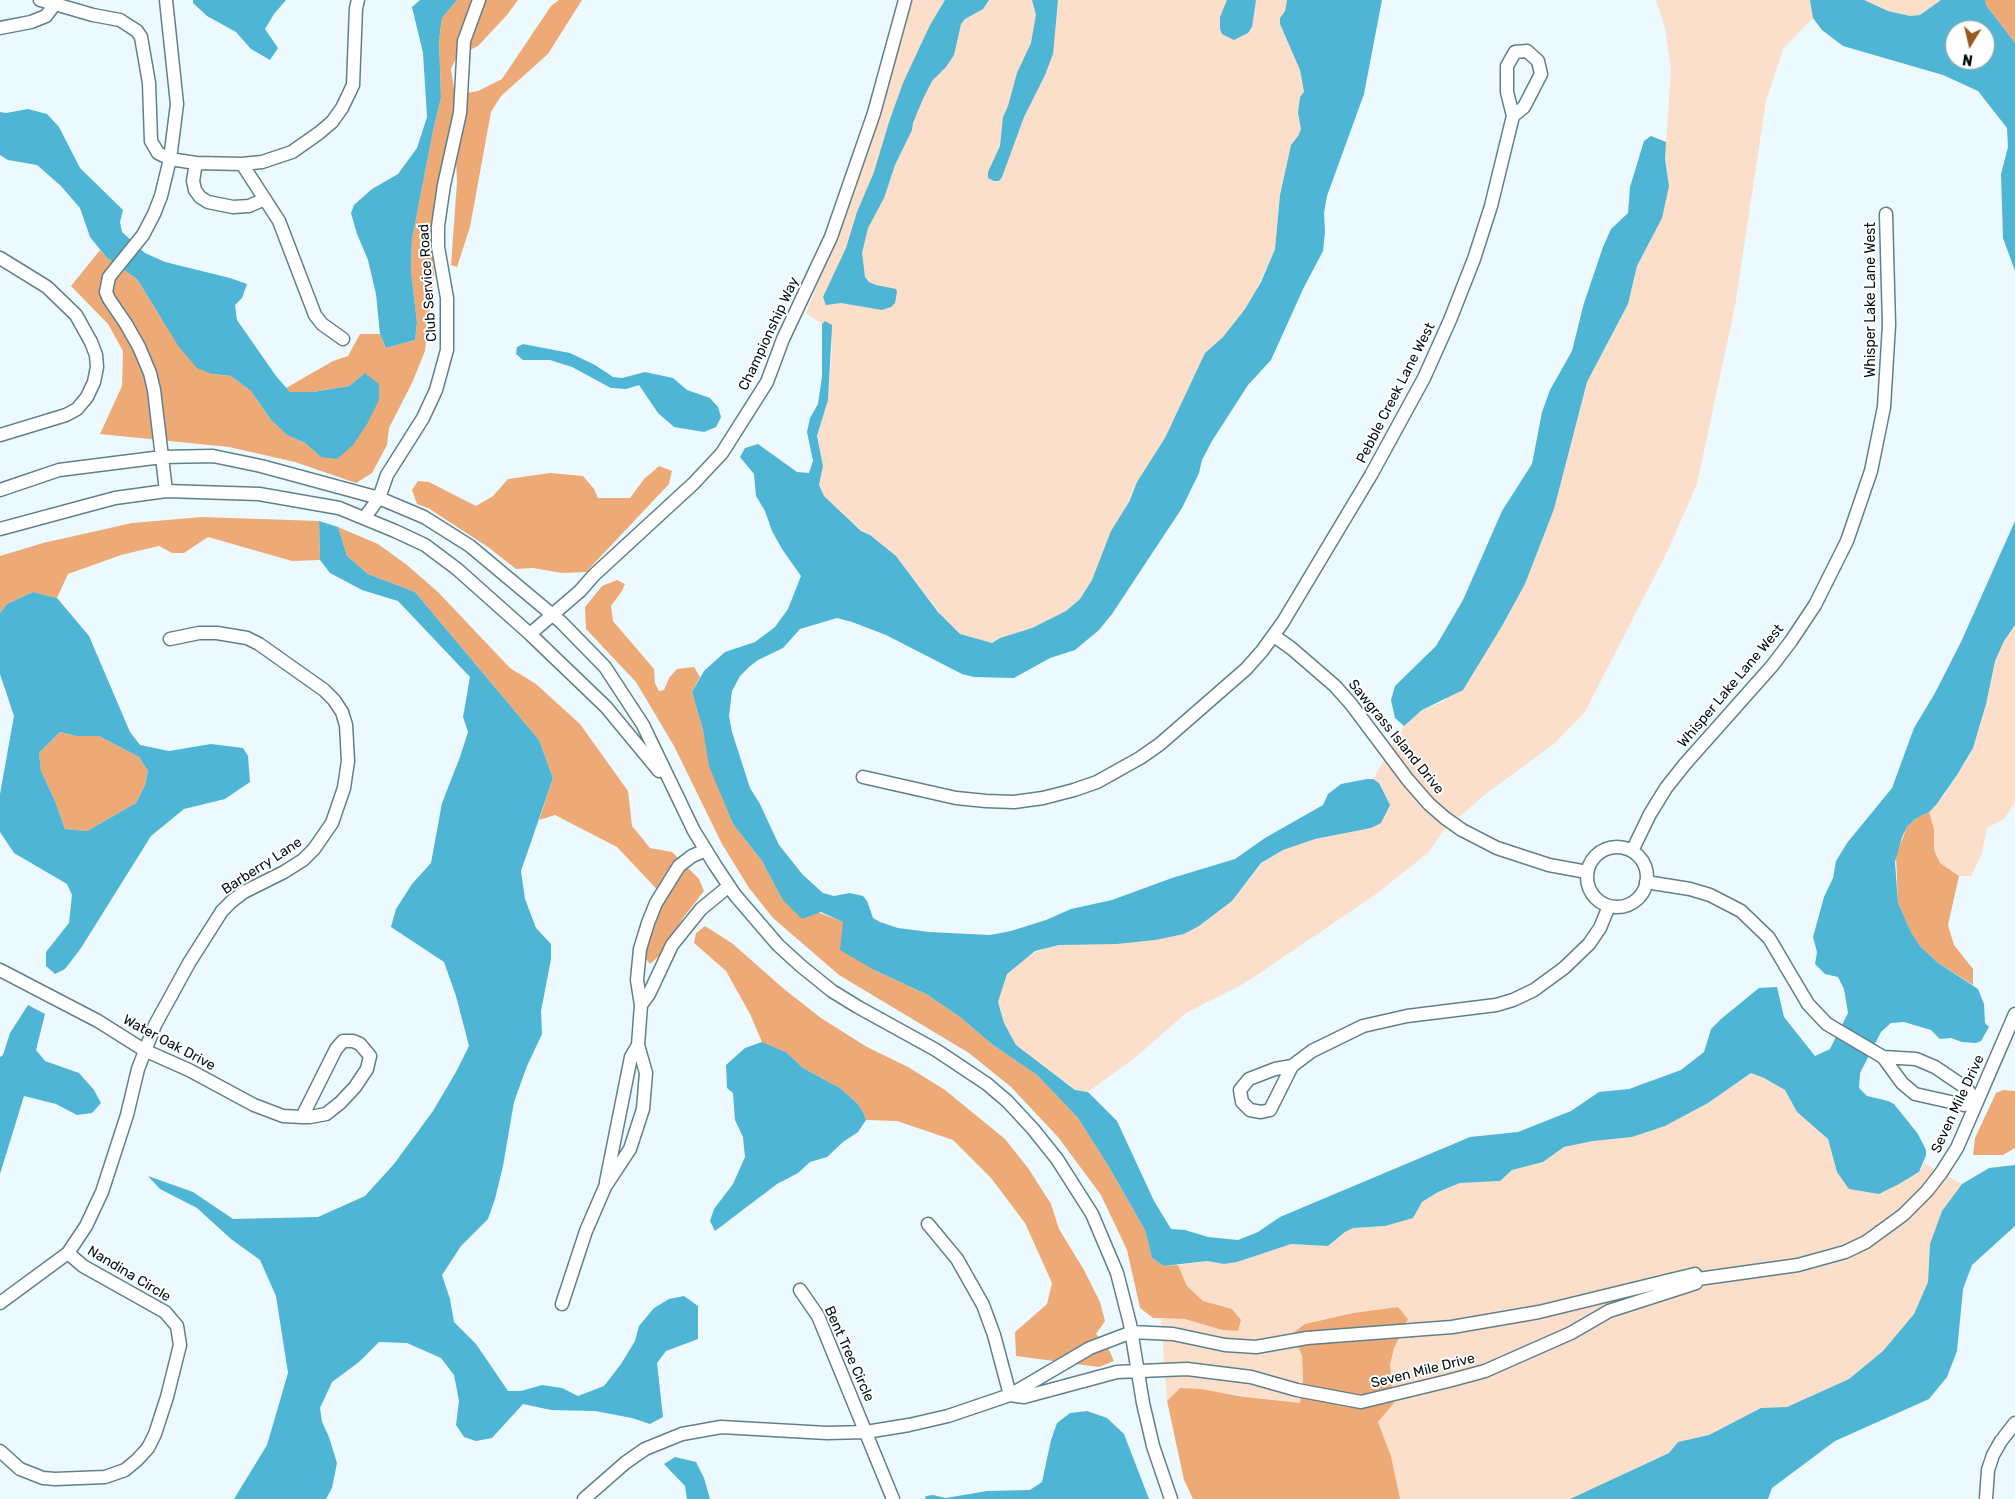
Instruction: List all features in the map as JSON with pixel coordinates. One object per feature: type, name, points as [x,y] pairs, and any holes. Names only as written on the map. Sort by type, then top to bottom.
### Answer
[{"type":"street","points":[[40,0],[93,15],[120,20],[137,31],[141,37],[149,83],[151,141],[158,153],[170,159],[196,163],[242,164],[262,162],[292,152],[320,133],[332,122],[342,108],[353,84],[356,8],[358,0]]},
{"type":"street","points":[[166,0],[177,104],[170,159],[158,205],[138,241],[109,277],[106,292],[108,299],[139,346],[150,373],[154,390],[166,491]]},
{"type":"street","name":"Club Service Road","points":[[365,518],[379,498],[387,474],[423,418],[436,390],[447,350],[447,298],[438,246],[438,226],[444,185],[460,113],[464,40],[479,0]]},
{"type":"street","name":"Championship Way","points":[[530,634],[694,484],[722,453],[767,382],[783,339],[831,237],[874,113],[905,0]]},
{"type":"street","points":[[0,28],[13,27],[46,16],[54,4]]},
{"type":"street","name":"Pebble Creek Lane West","points":[[863,776],[956,798],[986,801],[1014,802],[1074,790],[1119,771],[1160,744],[1246,669],[1274,636],[1371,475],[1424,378],[1474,259],[1491,206],[1513,116],[1507,92],[1507,66],[1515,52],[1527,51],[1538,61],[1541,74],[1524,107],[1513,116]]},
{"type":"street","points":[[196,163],[193,181],[195,190],[200,197],[208,202],[233,207],[249,206],[265,199]]},
{"type":"street","points":[[242,164],[279,221],[315,315],[322,324],[343,340]]},
{"type":"street","name":"Whisper Lake Lane West","points":[[1632,851],[1657,803],[1684,764],[1772,666],[1791,641],[1815,605],[1847,541],[1871,471],[1884,407],[1889,325],[1886,214]]},
{"type":"street","points":[[0,258],[47,287],[76,315],[91,342],[96,355],[97,367],[88,397],[76,409],[66,415],[0,435]]},
{"type":"street","points":[[0,490],[59,470],[162,457],[213,456],[261,466],[379,498],[424,516],[470,546],[561,622],[605,667],[643,725],[672,787],[706,850],[729,886],[755,921],[801,966],[832,991],[966,1069],[1007,1102],[1058,1159],[1092,1214],[1117,1273],[1132,1332],[1138,1373],[1153,1446],[1171,1499]]},
{"type":"street","points":[[0,529],[115,498],[166,491],[259,494],[339,508],[425,545],[457,570],[530,634],[606,707],[672,787]]},
{"type":"street","name":"Barberry Lane","points":[[144,1050],[164,1007],[222,911],[244,892],[304,860],[323,838],[339,806],[348,761],[346,726],[342,712],[334,700],[324,690],[259,644],[246,638],[217,632],[199,633],[170,639]]},
{"type":"street","name":"Sawgrass Island Drive","points":[[1274,636],[1335,686],[1351,704],[1408,780],[1429,804],[1445,818],[1462,830],[1497,848],[1549,865],[1587,872]]},
{"type":"street","points":[[1614,847],[1632,851],[1643,864],[1646,873],[1646,882],[1641,895],[1628,905],[1609,906],[1595,898],[1587,881],[1587,872],[1591,862],[1605,849],[1614,847]]},
{"type":"street","points":[[562,1304],[586,1231],[605,1187],[630,1149],[643,1109],[646,1073],[638,1045],[641,1005],[637,980],[640,949],[656,903],[679,866],[692,856],[706,850]]},
{"type":"street","points":[[1646,882],[1690,889],[1710,895],[1741,911],[1769,938],[1808,1004],[1834,1029],[1883,1057],[1902,1083],[1915,1094],[1964,1105],[1977,1102],[1966,1088],[1935,1067],[1916,1060],[1883,1057]]},
{"type":"street","points":[[641,1005],[649,994],[672,945],[701,909],[729,886]]},
{"type":"street","points":[[1292,1066],[1312,1051],[1363,1026],[1407,1016],[1496,1005],[1513,1000],[1534,990],[1564,968],[1589,944],[1600,928],[1609,906]]},
{"type":"street","name":"Water Oak Drive","points":[[0,970],[98,1021],[144,1050],[189,1070],[254,1105],[283,1116],[302,1117],[310,1117],[326,1114],[355,1087],[367,1069],[370,1056],[366,1050],[353,1041],[343,1041],[336,1049],[302,1117]]},
{"type":"street","name":"Seven Mile Drive","points":[[1010,1395],[1024,1397],[1117,1372],[1138,1373],[1187,1369],[1251,1377],[1297,1390],[1361,1402],[1448,1382],[1485,1370],[1571,1333],[1609,1311],[1696,1283],[1698,1279],[1808,1263],[1827,1258],[1866,1242],[1904,1215],[1936,1179],[1957,1148],[2015,1014]]},
{"type":"street","points":[[605,1187],[631,1057],[638,1045]]},
{"type":"street","name":"Nandina Circle","points":[[0,1303],[68,1253],[86,1226],[102,1192],[116,1152],[144,1050]]},
{"type":"street","points":[[928,1224],[957,1259],[975,1289],[994,1335],[1010,1395]]},
{"type":"street","name":"Nandina Circle","points":[[0,1450],[20,1469],[43,1478],[105,1477],[125,1470],[137,1460],[148,1448],[155,1434],[178,1358],[180,1345],[176,1326],[172,1318],[161,1309],[83,1266],[68,1253]]},
{"type":"street","name":"Seven Mile Drive","points":[[1132,1332],[1173,1334],[1225,1345],[1256,1347],[1307,1338],[1452,1327],[1540,1312],[1695,1274],[1698,1279]]},
{"type":"street","name":"Bent Tree Circle","points":[[800,1290],[818,1316],[894,1499]]},
{"type":"street","points":[[584,1499],[625,1463],[645,1449],[682,1434],[721,1427],[819,1433],[866,1432],[909,1425],[948,1416],[1010,1395],[1090,1348],[1132,1332]]},
{"type":"street","points":[[1986,1499],[1988,1470],[1993,1455],[2015,1423]]},
{"type":"shaded area","points":[[457,0],[518,0],[507,15],[478,46],[457,56],[451,69],[455,95],[478,91],[502,79],[551,6],[559,0],[582,0],[548,54],[501,96],[491,112],[470,227],[457,267],[451,265],[457,182],[456,159],[444,164],[437,187],[431,234],[434,273],[425,351],[412,383],[389,428],[387,445],[372,473],[356,483],[295,462],[229,447],[100,434],[122,386],[123,351],[108,324],[71,286],[100,250],[107,258],[137,279],[161,318],[212,374],[231,376],[251,391],[271,420],[287,435],[305,443],[321,457],[365,373],[349,386],[313,392],[290,392],[286,388],[333,361],[348,356],[360,334],[380,334],[386,348],[415,340],[417,323],[411,271],[412,239],[441,98],[439,40],[442,18]]},
{"type":"shaded area","points":[[905,0],[1287,0],[1285,11],[1280,18],[1280,24],[1300,70],[1304,92],[1300,97],[1298,113],[1301,129],[1291,145],[1280,195],[1275,249],[1245,309],[1223,337],[1205,353],[1165,438],[1137,482],[1092,580],[1080,599],[1066,611],[1032,628],[1000,638],[992,643],[967,637],[950,626],[896,556],[870,535],[862,531],[824,496],[819,485],[823,466],[817,436],[828,400],[832,349],[831,335],[825,321],[822,324],[806,313],[819,280]]},
{"type":"shaded area","points":[[1656,0],[1810,0],[1813,18],[1783,49],[1766,101],[1735,306],[1697,484],[1668,550],[1585,712],[1554,744],[1488,792],[1443,831],[1429,852],[1375,895],[1245,983],[1186,1013],[1137,1056],[1088,1092],[1076,1090],[1016,1045],[1004,1023],[998,1002],[1007,974],[1029,955],[1049,947],[1067,944],[1117,944],[1155,940],[1190,931],[1232,901],[1262,863],[1283,850],[1315,839],[1371,828],[1379,783],[1373,779],[1404,726],[1422,710],[1444,701],[1485,652],[1525,584],[1554,509],[1587,382],[1628,304],[1637,266],[1649,243],[1669,186],[1665,159],[1671,70],[1665,28]]},
{"type":"shaded area","points":[[1864,0],[1941,0],[1920,15],[1910,16],[1888,11]]},
{"type":"shaded area","points":[[1985,0],[2015,0],[2015,43],[1986,5]]},
{"type":"shaded area","points":[[659,466],[672,471],[669,484],[586,572],[562,573],[533,568],[516,569],[488,547],[428,508],[417,504],[412,490],[418,481],[429,482],[476,506],[493,496],[508,479],[550,473],[583,476],[594,489],[598,498],[630,498],[644,479]]},
{"type":"shaded area","points":[[202,517],[319,521],[320,560],[292,561],[208,537],[184,553],[172,553],[159,546],[121,555],[68,574],[57,598],[33,592],[7,604],[0,613],[0,556],[43,543],[132,523]]},
{"type":"shaded area","points":[[338,527],[378,544],[407,565],[438,592],[510,668],[536,684],[580,724],[628,791],[632,826],[650,848],[672,852],[699,879],[704,891],[683,918],[660,955],[650,964],[644,956],[650,933],[666,899],[617,847],[555,815],[539,820],[553,778],[539,740],[415,592],[368,574],[347,556]]},
{"type":"shaded area","points":[[617,580],[625,584],[611,606],[613,621],[654,669],[655,683],[659,691],[664,690],[669,678],[677,669],[694,667],[700,677],[692,692],[703,730],[710,766],[733,824],[762,861],[782,899],[844,922],[874,970],[926,994],[960,1017],[993,1045],[1037,1075],[1078,1118],[1109,1167],[1145,1230],[1152,1258],[1164,1266],[1178,1265],[1187,1286],[1203,1301],[1232,1309],[1241,1320],[1238,1331],[1222,1330],[1185,1319],[1153,1318],[1140,1308],[1127,1250],[1101,1195],[1058,1137],[1011,1087],[969,1053],[839,975],[773,918],[749,888],[722,844],[674,746],[636,682],[586,629],[585,607],[602,586]]},
{"type":"shaded area","points":[[2015,625],[2015,803],[2004,819],[1987,828],[1981,856],[1971,876],[1959,876],[1940,863],[1934,850],[1934,829],[1929,812],[1945,794],[1969,756],[1980,726],[1995,661],[2004,641]]},
{"type":"shaded area","points":[[60,732],[76,736],[99,736],[139,757],[148,771],[145,785],[136,803],[87,831],[65,829],[41,771],[39,753]]},
{"type":"shaded area","points":[[1929,812],[1934,829],[1934,850],[1940,863],[1959,876],[1948,925],[1954,945],[1973,969],[1973,985],[1937,962],[1920,946],[1911,932],[1898,903],[1896,855],[1907,827],[1915,819]]},
{"type":"shaded area","points":[[705,926],[733,944],[784,989],[821,1018],[867,1047],[908,1067],[945,1090],[1005,1139],[1028,1168],[1051,1204],[1059,1229],[1084,1270],[1100,1302],[1105,1321],[1096,1334],[1109,1350],[1114,1361],[1099,1367],[1016,1356],[1015,1332],[1047,1304],[1052,1283],[1025,1223],[991,1178],[953,1140],[897,1121],[866,1120],[857,1103],[840,1088],[803,1068],[786,1052],[762,1042],[750,1014],[726,971],[694,943],[696,933]]},
{"type":"shaded area","points":[[1751,1073],[1785,1090],[1797,1112],[1828,1139],[1837,1172],[1879,1194],[1919,1173],[1924,1163],[1962,1184],[1942,1211],[1930,1245],[1928,1282],[1914,1314],[1883,1351],[1849,1379],[1787,1407],[1761,1408],[1709,1435],[1678,1442],[1669,1453],[1570,1499],[1400,1499],[1391,1456],[1378,1422],[1394,1403],[1390,1365],[1394,1348],[1408,1319],[1398,1307],[1353,1313],[1305,1324],[1293,1333],[1302,1356],[1303,1380],[1300,1403],[1180,1388],[1167,1401],[1161,1319],[1185,1319],[1222,1330],[1238,1331],[1241,1321],[1232,1309],[1203,1302],[1187,1286],[1178,1265],[1207,1261],[1224,1264],[1291,1244],[1328,1246],[1353,1228],[1385,1226],[1438,1192],[1460,1183],[1500,1181],[1512,1170],[1543,1162],[1564,1147],[1665,1126],[1708,1103]]},
{"type":"shaded area","points":[[2003,1090],[2015,1091],[2015,1148],[2003,1155],[1973,1155],[1975,1138],[1996,1093]]},
{"type":"shaded area","points":[[1398,1307],[1408,1319],[1394,1348],[1390,1365],[1394,1403],[1378,1422],[1391,1456],[1400,1499],[1193,1499],[1184,1480],[1167,1401],[1180,1388],[1201,1389],[1238,1396],[1300,1403],[1303,1380],[1302,1356],[1293,1333],[1305,1324],[1353,1313]]},
{"type":"water","points":[[193,0],[286,0],[274,14],[265,29],[278,48],[270,60],[251,49],[236,32],[207,16],[193,3]]},
{"type":"water","points":[[420,0],[457,0],[442,18],[439,40],[441,98],[412,239],[411,271],[417,323],[415,340],[386,348],[380,334],[376,294],[368,260],[357,234],[351,213],[354,205],[372,189],[398,174],[417,148],[427,117],[423,53],[412,7]]},
{"type":"water","points":[[945,0],[989,0],[983,9],[965,19],[961,24],[954,55],[946,67],[932,81],[922,101],[912,130],[895,165],[884,198],[868,228],[862,253],[865,277],[869,282],[876,285],[896,289],[895,303],[891,307],[882,310],[841,303],[826,305],[823,297],[846,248],[857,212],[874,172],[903,83],[930,25]]},
{"type":"water","points":[[1032,0],[1058,0],[1053,54],[1045,75],[1024,117],[1002,177],[999,181],[994,181],[988,178],[988,172],[1000,146],[1003,117],[1017,73],[1031,43],[1036,15]]},
{"type":"water","points":[[1227,0],[1256,0],[1252,27],[1248,33],[1234,40],[1222,34],[1220,29],[1220,17]]},
{"type":"water","points":[[1287,0],[1382,0],[1364,94],[1327,196],[1324,213],[1323,251],[1304,287],[1271,360],[1248,385],[1212,441],[1182,508],[1112,614],[1099,630],[1075,650],[1050,658],[1014,678],[974,677],[962,674],[886,635],[837,618],[800,629],[783,648],[758,660],[749,667],[740,676],[732,691],[729,716],[732,732],[750,788],[760,804],[779,845],[803,875],[823,893],[834,896],[850,893],[863,896],[867,901],[873,918],[880,922],[898,928],[929,932],[990,935],[1011,931],[1046,920],[1071,909],[1112,900],[1172,878],[1235,859],[1265,838],[1323,805],[1328,794],[1341,784],[1367,779],[1373,779],[1379,783],[1390,805],[1381,823],[1371,828],[1315,839],[1283,850],[1261,863],[1232,901],[1199,926],[1184,934],[1155,940],[1117,944],[1059,945],[1035,951],[1007,974],[998,1002],[1004,1023],[1016,1045],[1075,1090],[1088,1092],[1117,1121],[1154,1201],[1171,1229],[1185,1230],[1208,1237],[1238,1240],[1258,1232],[1280,1217],[1470,1137],[1518,1132],[1571,1111],[1599,1092],[1629,1089],[1681,1070],[1704,1052],[1711,1029],[1759,988],[1777,987],[1784,1017],[1815,1056],[1830,1049],[1848,1013],[1844,989],[1838,977],[1825,974],[1815,964],[1817,952],[1813,937],[1824,897],[1833,878],[1836,861],[1847,843],[1892,788],[1914,728],[1935,693],[1961,642],[2015,521],[2015,625],[2004,641],[1995,661],[1986,704],[1973,748],[1936,805],[1929,812],[1915,819],[1907,827],[1895,862],[1898,903],[1911,932],[1920,946],[1937,962],[1978,989],[1984,1004],[1985,1023],[1989,1027],[1981,1041],[1976,1043],[1962,1042],[1951,1038],[1940,1039],[1931,1030],[1904,1022],[1891,1023],[1881,1032],[1860,1073],[1859,1088],[1867,1096],[1894,1104],[1918,1134],[1926,1150],[1926,1155],[1919,1172],[1899,1184],[1879,1194],[1849,1189],[1837,1172],[1828,1139],[1797,1112],[1785,1090],[1751,1073],[1708,1103],[1665,1126],[1632,1137],[1593,1141],[1564,1147],[1543,1162],[1512,1170],[1500,1181],[1460,1183],[1438,1192],[1422,1202],[1413,1218],[1385,1226],[1353,1228],[1328,1246],[1291,1244],[1237,1262],[1224,1264],[1207,1261],[1164,1266],[1152,1258],[1145,1230],[1078,1118],[1037,1075],[993,1045],[960,1017],[926,994],[874,970],[840,950],[843,922],[821,912],[802,919],[782,899],[762,861],[733,824],[709,766],[703,730],[692,692],[704,671],[725,652],[755,642],[775,627],[788,609],[801,576],[772,531],[765,511],[756,496],[754,474],[740,457],[745,448],[758,444],[797,472],[809,473],[813,461],[807,432],[810,418],[818,404],[822,376],[822,324],[825,321],[832,325],[828,400],[817,436],[823,466],[819,485],[824,496],[861,531],[870,535],[896,556],[938,612],[960,634],[992,643],[1000,638],[1032,628],[1066,611],[1080,599],[1092,580],[1111,531],[1129,502],[1137,482],[1165,438],[1205,353],[1223,337],[1245,309],[1261,282],[1275,249],[1280,195],[1291,145],[1301,129],[1298,113],[1300,97],[1304,92],[1300,70],[1280,24],[1280,18],[1285,11]]},
{"type":"water","points":[[1810,0],[1864,0],[1888,11],[1910,16],[1920,15],[1941,0],[1985,0],[1986,5],[2015,43],[2015,271],[2003,238],[2001,174],[2008,147],[2007,128],[1978,91],[1943,75],[1843,46],[1822,30],[1813,18]]},
{"type":"water","points":[[28,109],[47,114],[59,127],[80,168],[123,210],[120,222],[122,232],[145,253],[165,262],[247,284],[242,298],[235,305],[237,320],[276,376],[290,392],[313,392],[349,386],[365,373],[379,384],[379,400],[367,424],[353,445],[337,459],[321,457],[305,443],[287,435],[271,420],[251,391],[231,376],[212,374],[197,368],[179,347],[137,279],[107,258],[90,237],[80,208],[61,186],[37,165],[8,160],[0,155],[0,112],[6,113]]},
{"type":"water","points":[[1651,136],[1666,142],[1665,159],[1669,186],[1662,218],[1637,266],[1628,304],[1587,382],[1554,509],[1525,584],[1463,690],[1422,710],[1404,726],[1395,718],[1391,700],[1395,686],[1436,646],[1463,600],[1502,511],[1532,464],[1542,412],[1550,390],[1572,351],[1584,303],[1603,247],[1611,229],[1628,213],[1630,187],[1644,141]]},
{"type":"water","points":[[523,344],[570,353],[595,365],[613,377],[622,378],[645,372],[673,378],[687,390],[710,398],[718,407],[721,417],[716,427],[704,432],[674,427],[658,413],[639,385],[626,389],[611,388],[572,367],[550,360],[523,360],[516,354],[517,347]]},
{"type":"water","points":[[319,521],[338,527],[347,556],[368,574],[415,592],[539,740],[553,778],[521,871],[525,899],[536,928],[551,944],[551,959],[541,1011],[542,1034],[527,1066],[514,1102],[503,1166],[488,1219],[461,1246],[442,1275],[450,1299],[454,1322],[476,1344],[508,1391],[521,1391],[542,1385],[562,1388],[578,1396],[604,1386],[621,1364],[635,1341],[639,1326],[654,1308],[669,1299],[684,1296],[698,1306],[698,1339],[666,1351],[657,1363],[663,1417],[650,1424],[632,1418],[595,1411],[551,1410],[523,1404],[492,1438],[476,1441],[464,1437],[456,1425],[459,1401],[454,1375],[441,1358],[407,1343],[379,1342],[359,1362],[332,1382],[320,1408],[322,1422],[337,1463],[332,1488],[326,1499],[234,1499],[267,1445],[288,1373],[276,1296],[260,1260],[231,1239],[197,1208],[160,1189],[148,1176],[193,1192],[233,1219],[318,1217],[365,1196],[394,1164],[433,1111],[469,1046],[456,996],[444,962],[391,927],[396,909],[412,884],[431,863],[442,803],[468,732],[463,717],[470,677],[398,601],[362,590],[330,573],[320,560]]},
{"type":"water","points":[[33,592],[57,598],[89,636],[130,732],[140,745],[169,751],[211,744],[243,748],[248,756],[250,782],[225,799],[184,809],[151,836],[81,948],[65,969],[55,974],[46,966],[46,952],[69,923],[72,895],[67,884],[14,853],[0,832],[0,794],[14,716],[0,674],[0,613],[7,604]],"holes":[[[60,732],[76,736],[99,736],[139,757],[148,771],[145,785],[136,803],[87,831],[65,829],[41,771],[39,753]]]},
{"type":"water","points":[[28,1005],[45,1014],[36,1050],[45,1061],[79,1073],[94,1090],[101,1103],[92,1113],[77,1115],[56,1104],[24,1096],[0,1174],[0,1057],[3,1055],[10,1033]]},
{"type":"water","points":[[762,1042],[786,1052],[803,1068],[840,1088],[857,1103],[866,1120],[858,1132],[843,1142],[827,1157],[810,1162],[798,1173],[777,1184],[715,1231],[710,1221],[714,1209],[733,1184],[745,1157],[743,1137],[735,1120],[733,1093],[727,1088],[726,1065],[745,1048]]},
{"type":"water","points":[[2015,1165],[2015,1226],[1972,1265],[1963,1289],[1957,1351],[1947,1377],[1929,1399],[1835,1441],[1772,1488],[1768,1499],[1570,1499],[1669,1453],[1678,1442],[1709,1435],[1761,1408],[1787,1407],[1849,1379],[1883,1351],[1914,1314],[1928,1282],[1930,1244],[1942,1211],[1962,1184],[1989,1168]]},
{"type":"water","points":[[1087,1411],[1107,1418],[1124,1434],[1149,1499],[925,1499],[926,1496],[933,1495],[946,1498],[987,1491],[1030,1490],[1042,1482],[1051,1440],[1057,1423],[1070,1413]]},
{"type":"water","points":[[675,1457],[696,1462],[704,1478],[710,1499],[687,1499],[685,1486],[664,1464]]}]
